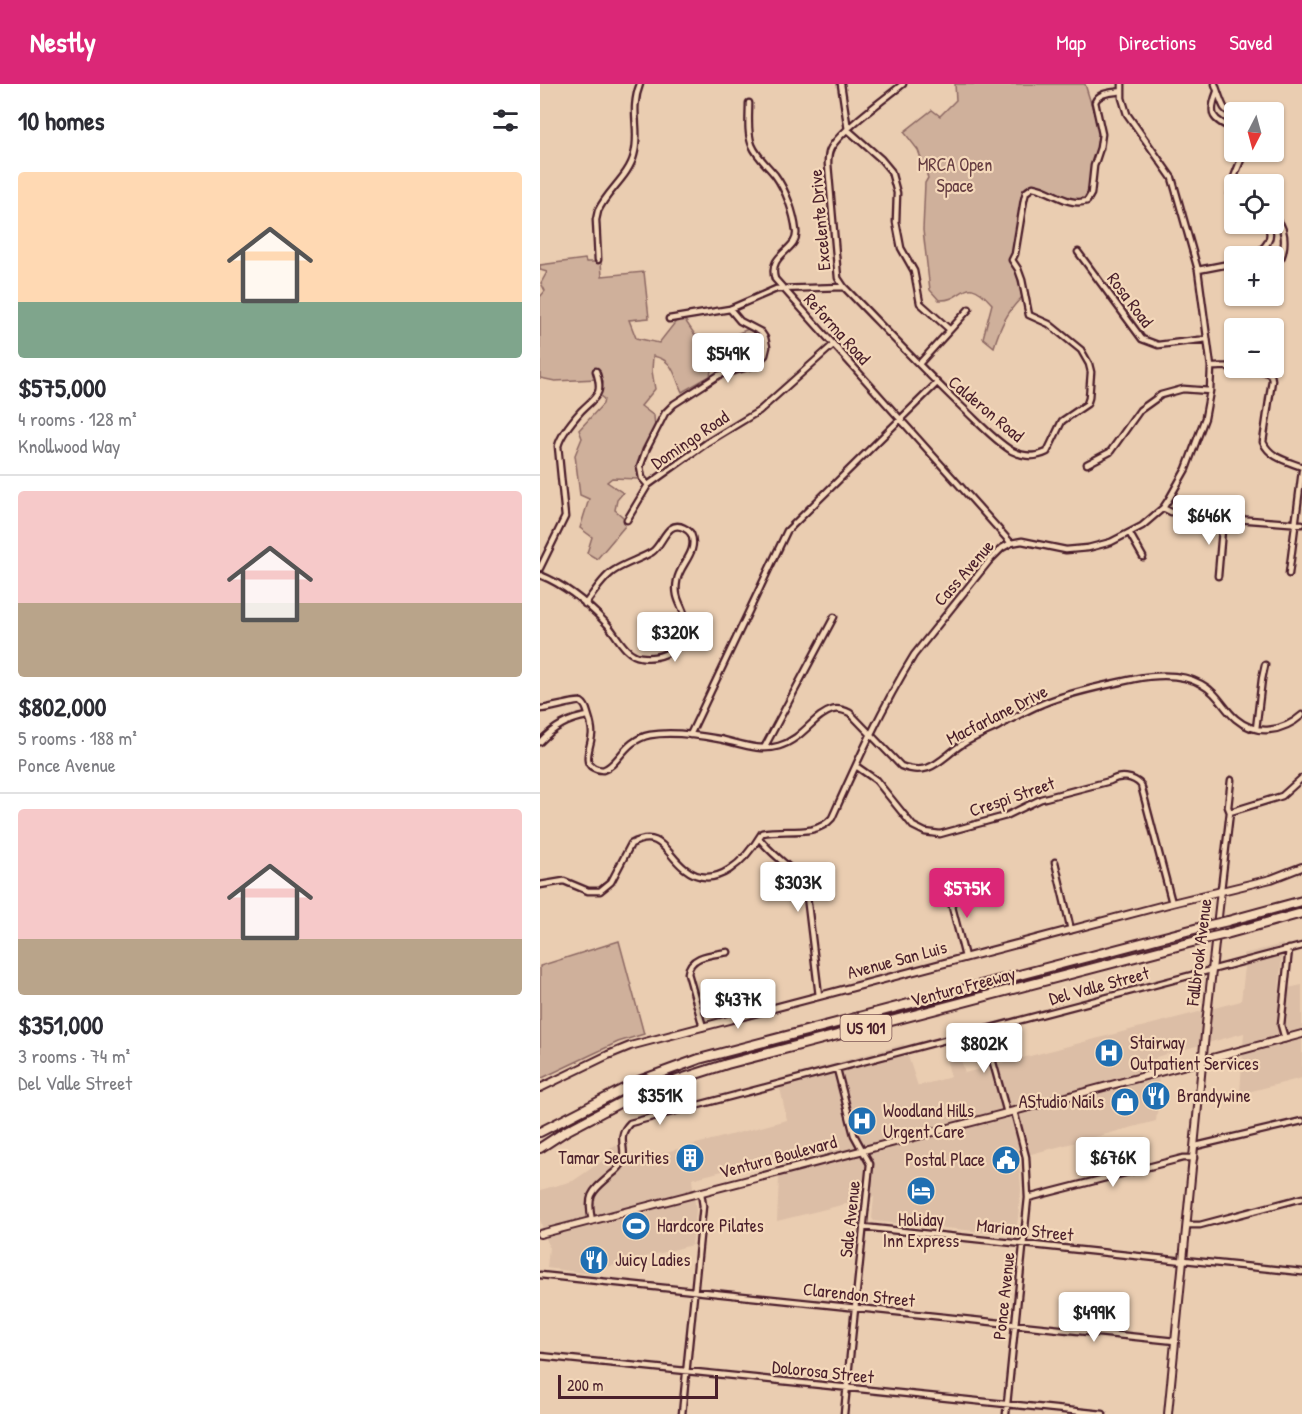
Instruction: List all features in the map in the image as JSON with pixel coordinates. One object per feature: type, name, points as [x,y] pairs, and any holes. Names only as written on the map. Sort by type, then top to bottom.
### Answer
[{"type":"highway","name":"Ventura Freeway","points":[[541,1131],[639,1081],[699,1059],[1302,901]]},
{"type":"highway","name":"Ventura Freeway","points":[[540,1148],[575,1126],[640,1092],[727,1064],[1302,913]]},
{"type":"main road","name":"Avenue San Luis","points":[[540,1088],[608,1054],[630,1046],[1221,890],[1279,877],[1302,867]]},
{"type":"main road","name":"Fallbrook Avenue","points":[[1168,1414],[1221,890]]},
{"type":"main road","name":"Ventura Boulevard","points":[[540,1234],[1203,1062],[1302,1034]]},
{"type":"street","points":[[598,260],[596,220],[598,211],[634,156],[636,142],[634,103],[640,84]]},
{"type":"street","points":[[841,84],[848,130],[891,171],[897,193],[896,222],[901,248],[914,271],[920,303],[949,329]]},
{"type":"street","name":"Excelente Drive","points":[[903,84],[848,130],[829,151],[836,271],[844,287],[937,383]]},
{"type":"street","name":"Cass Avenue","points":[[759,838],[762,833],[813,830],[828,823],[882,708],[914,655],[989,561],[1011,543],[1022,541],[1066,550],[1104,544],[1130,534],[1163,508],[1186,469],[1205,418],[1210,391],[1211,367],[1198,270],[1172,178],[1126,114],[1122,84]]},
{"type":"street","points":[[1215,84],[1224,110]]},
{"type":"street","name":"Calderon Road","points":[[690,735],[787,531],[937,383],[998,441],[1012,451],[1030,456],[1039,456],[1047,452],[1062,421],[1087,404],[1091,372],[1086,357],[1054,327],[1029,315],[1022,280],[1012,260],[1016,254],[1024,200],[1030,188],[1038,188],[1068,201],[1082,203],[1090,198],[1094,166],[1102,134],[1096,98],[1103,94],[1122,91]]},
{"type":"street","points":[[1217,92],[1212,105],[1214,118],[1224,125]]},
{"type":"street","name":"Reforma Road","points":[[749,103],[750,138],[753,147],[775,175],[784,191],[797,232],[795,241],[776,259],[773,272],[775,279],[1011,543]]},
{"type":"street","name":"Rosa Road","points":[[1078,252],[1142,339],[1158,345],[1207,339]]},
{"type":"street","points":[[1198,270],[1224,265]]},
{"type":"street","points":[[669,319],[730,309],[776,289],[844,287]]},
{"type":"street","points":[[648,485],[642,478],[640,467],[665,413],[674,404],[719,375],[754,365],[762,361],[765,356],[767,346],[765,338],[760,332],[740,321],[730,309]]},
{"type":"street","points":[[919,364],[969,309]]},
{"type":"street","name":"Domingo Road","points":[[627,520],[648,485],[708,442],[759,411],[833,345]]},
{"type":"street","points":[[1211,367],[1266,371],[1271,375],[1263,442],[1267,451],[1273,456],[1302,469],[1289,574]]},
{"type":"street","points":[[540,568],[565,517],[558,446],[560,439],[582,410],[598,395],[600,381],[596,371]]},
{"type":"street","points":[[1087,464],[1110,452],[1140,410],[1161,395],[1183,388],[1210,391]]},
{"type":"street","points":[[1163,508],[1171,512],[1223,518],[1302,524]]},
{"type":"street","points":[[1218,576],[1223,518]]},
{"type":"street","points":[[540,575],[561,584],[585,604],[606,623],[628,651],[635,656],[648,657],[671,652],[680,643],[685,632],[686,623],[678,601],[676,584],[677,576],[688,558],[692,542],[691,534],[678,526],[667,531],[659,546],[613,571],[585,604]]},
{"type":"street","points":[[1130,534],[1143,557]]},
{"type":"street","points":[[764,748],[834,617]]},
{"type":"street","points":[[1265,665],[1256,729],[1283,728],[1302,715]]},
{"type":"street","name":"Macfarlane Drive","points":[[588,716],[592,733],[587,752],[588,761],[598,770],[607,769],[628,747],[648,736],[663,734],[690,735],[764,748],[775,747],[797,738],[832,709],[850,712],[901,766],[912,770],[926,770],[961,745],[1043,703],[1153,676],[1176,677],[1199,683],[1214,692],[1234,718],[1256,729]]},
{"type":"street","points":[[540,709],[553,709],[582,702],[588,716],[566,721],[552,729],[540,742]]},
{"type":"street","name":"Crespi Street","points":[[856,766],[876,780],[913,826],[925,832],[940,834],[1006,816],[1041,799],[1116,778],[1130,778],[1137,781],[1141,785],[1172,903]]},
{"type":"street","points":[[1230,812],[1282,796],[1302,778]]},
{"type":"street","name":"Fallbrook Avenue","points":[[1221,890],[1230,812],[1228,807],[1231,780]]},
{"type":"street","points":[[540,885],[564,881],[588,891],[600,891],[611,882],[631,844],[645,839],[664,845],[685,870],[706,876],[723,874],[740,862],[759,838],[801,878],[806,888],[819,996]]},
{"type":"street","points":[[1055,862],[1071,930]]},
{"type":"street","points":[[946,887],[965,957]]},
{"type":"street","name":"Del Valle Street","points":[[592,1221],[589,1206],[591,1195],[621,1164],[624,1154],[622,1133],[630,1123],[1302,946]]},
{"type":"street","points":[[1285,1039],[1281,1025],[1288,949]]},
{"type":"street","points":[[703,1027],[688,973],[689,965],[695,959],[728,952]]},
{"type":"street","points":[[984,1030],[1007,1113]]},
{"type":"street","name":"Sale Avenue","points":[[837,1069],[854,1135],[869,1161],[870,1168],[844,1414]]},
{"type":"street","name":"Ponce Avenue","points":[[1006,1414],[1028,1198],[1026,1157],[1014,1111]]},
{"type":"street","points":[[1196,1146],[1302,1121]]},
{"type":"street","points":[[1028,1198],[1183,1158],[1194,1158]]},
{"type":"street","points":[[682,1414],[703,1206],[701,1193]]},
{"type":"street","points":[[1187,1225],[1200,1225],[1302,1198]]},
{"type":"street","name":"Mariano Street","points":[[863,1227],[1302,1272]]},
{"type":"street","name":"Clarendon Street","points":[[540,1275],[1175,1341]]},
{"type":"street","name":"Dolorosa Street","points":[[540,1356],[1102,1414]]},
{"type":"shaded area","points":[[1283,944],[1279,990],[1302,985],[1302,1078],[1240,1094],[1244,1033],[1156,1057],[1160,1091],[1156,1121],[1031,1154],[1019,1161],[1021,1190],[1016,1235],[874,1221],[872,1218],[874,1197],[777,1221],[780,1156],[692,1179],[696,1211],[692,1245],[584,1273],[547,1268],[549,1247],[540,1220],[540,1190],[573,1181],[608,1157],[609,1148],[616,1145],[628,1162],[787,1120],[778,1079],[904,1044],[918,1086],[951,1077],[944,1051],[957,1047],[965,1073],[1241,1001],[1245,967],[1243,954]]},
{"type":"green space","name":"MRCA Open Space","points":[[955,84],[1085,84],[1098,126],[1099,139],[1092,165],[1089,196],[1074,199],[1041,186],[1026,187],[1022,197],[1013,255],[1010,260],[1016,271],[1022,297],[1005,320],[994,347],[983,338],[992,304],[982,294],[969,289],[954,297],[939,300],[930,290],[923,230],[925,183],[928,178],[918,150],[904,132],[932,110],[940,116],[956,100]]},
{"type":"green space","points":[[585,259],[586,262],[601,262],[602,276],[644,272],[649,318],[629,320],[636,338],[659,343],[677,320],[685,320],[695,335],[722,340],[748,329],[762,341],[714,351],[707,345],[702,347],[712,365],[710,376],[682,392],[669,365],[653,356],[652,371],[655,389],[641,406],[654,416],[655,427],[640,457],[639,479],[612,478],[607,482],[623,493],[617,500],[615,510],[623,517],[625,526],[597,559],[587,553],[592,537],[580,528],[589,499],[580,495],[575,455],[582,438],[579,430],[603,404],[604,399],[600,396],[603,382],[597,368],[593,369],[597,379],[555,381],[540,378],[540,297],[545,291],[541,283],[547,272],[540,270],[540,265]]},
{"type":"green space","points":[[619,941],[644,1034],[618,1042],[540,1079],[540,966]]},
{"type":"place","name":"Stairway Outpatient Services","points":[[1109,1053]]},
{"type":"place","name":"Brandywine","points":[[1156,1096]]},
{"type":"place","name":"AStudio Nails","points":[[1125,1102]]},
{"type":"place","name":"Woodland Hills Urgent Care","points":[[862,1121]]},
{"type":"place","name":"Tamar Securities","points":[[690,1158]]},
{"type":"place","name":"Postal Place","points":[[1006,1160]]},
{"type":"place","name":"Holiday Inn Express","points":[[921,1191]]},
{"type":"place","name":"Hardcore Pilates","points":[[636,1226]]},
{"type":"place","name":"Juicy Ladies","points":[[594,1260]]}]
